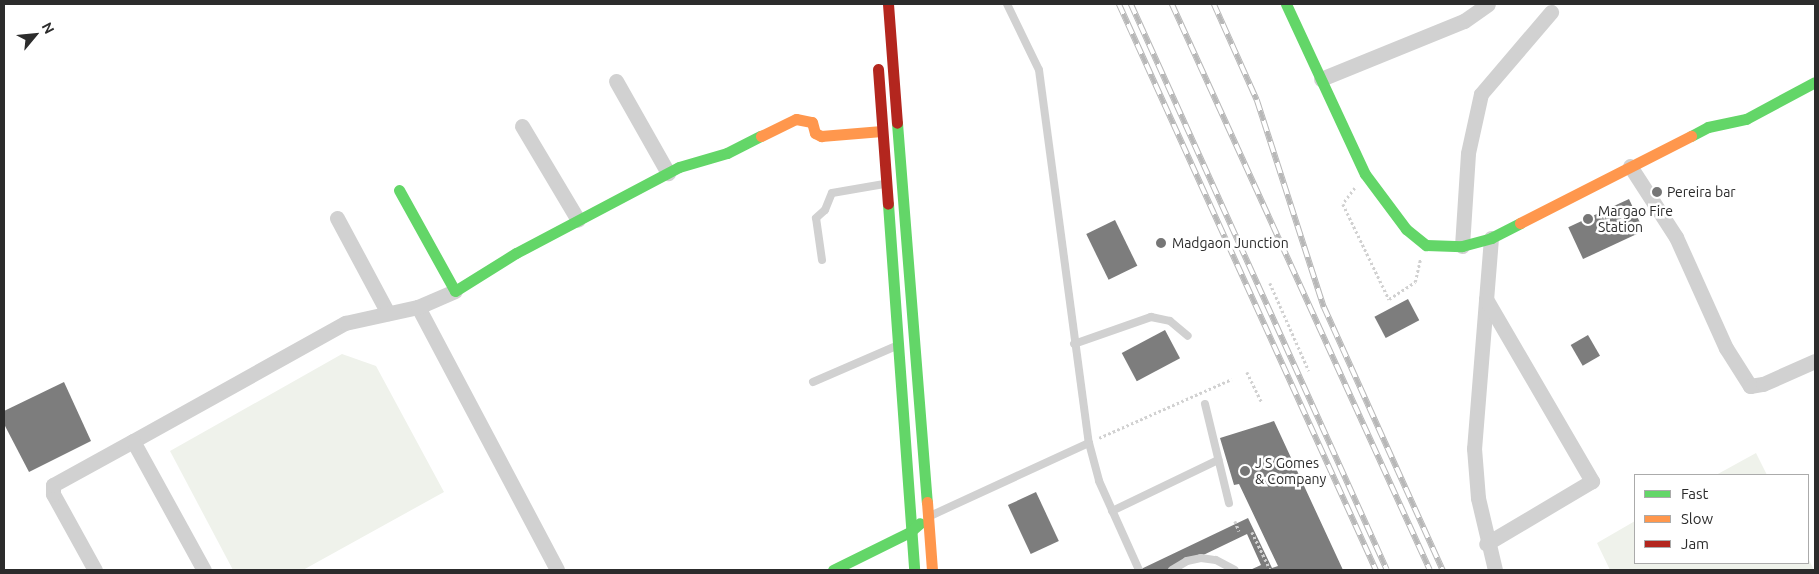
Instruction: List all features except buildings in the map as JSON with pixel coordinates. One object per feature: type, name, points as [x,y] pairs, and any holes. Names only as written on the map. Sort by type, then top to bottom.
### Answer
[{"type":"street","points":[[888,4],[926,518],[932,570]]},
{"type":"street","points":[[1286,4],[1365,174],[1406,229],[1426,244],[1462,246],[1491,238],[1708,127],[1746,119],[1815,82]]},
{"type":"street","points":[[1321,79],[1464,21],[1488,4]]},
{"type":"street","points":[[1462,246],[1468,153],[1481,94],[1551,12]]},
{"type":"street","points":[[877,53],[914,570]]},
{"type":"street","points":[[616,80],[668,173]]},
{"type":"street","points":[[94,570],[54,494],[53,485],[345,323],[418,307],[455,291],[578,220],[668,173],[727,153],[796,119],[812,122],[816,133],[821,136],[882,131]]},
{"type":"street","points":[[522,126],[578,220]]},
{"type":"street","points":[[1630,166],[1676,237],[1726,348],[1750,386],[1763,384],[1815,362]]},
{"type":"street","points":[[399,190],[455,291]]},
{"type":"street","points":[[337,218],[388,313]]},
{"type":"street","points":[[1491,238],[1474,448],[1478,498],[1486,544],[1495,570]]},
{"type":"street","points":[[1486,299],[1592,481],[1486,544]]},
{"type":"street","points":[[418,307],[557,570]]},
{"type":"street","points":[[133,441],[204,570]]},
{"type":"street","points":[[905,454],[922,451]]},
{"type":"street","points":[[833,570],[910,532],[926,518]]},
{"type":"lane","points":[[1007,4],[1039,70],[1074,344],[1089,443],[1099,481],[1138,570]]},
{"type":"lane","points":[[822,260],[816,218],[825,210],[832,193],[886,184]]},
{"type":"lane","points":[[1074,344],[1151,317],[1170,321],[1188,336]]},
{"type":"lane","points":[[812,382],[898,345]]},
{"type":"lane","points":[[1205,404],[1229,503]]},
{"type":"lane","points":[[926,518],[1089,443]]},
{"type":"lane","points":[[1112,511],[1218,460]]},
{"type":"lane","points":[[1172,570],[1187,561],[1201,558],[1216,560],[1235,570]]},
{"type":"path","points":[[1365,174],[1343,204],[1389,299],[1415,282],[1426,244]]},
{"type":"path","points":[[1270,284],[1309,371]]},
{"type":"path","points":[[1247,372],[1262,403]]},
{"type":"path","points":[[1089,443],[1232,379]]},
{"type":"path","points":[[1235,521],[1239,531]]},
{"type":"path","points":[[1252,532],[1270,569]]},
{"type":"shaded area","points":[[342,354],[376,366],[444,492],[303,570],[233,570],[170,451]]},
{"type":"shaded area","points":[[1756,453],[1766,474],[1718,474]]},
{"type":"shaded area","points":[[1634,522],[1634,564],[1809,564],[1809,560],[1814,570],[1610,570],[1597,543]]},
{"type":"railway","points":[[1119,4],[1376,570]]},
{"type":"railway","points":[[1131,4],[1387,570]]},
{"type":"railway","points":[[1172,4],[1430,570]]},
{"type":"railway","points":[[1214,4],[1257,100],[1324,307],[1443,570]]},
{"type":"traffic: fast","points":[[1286,4],[1365,174],[1406,229],[1426,245],[1462,246],[1491,238],[1520,223]]},
{"type":"traffic: fast","points":[[1691,136],[1708,127],[1746,119],[1815,82]]},
{"type":"traffic: fast","points":[[897,123],[927,502]]},
{"type":"traffic: fast","points":[[399,190],[455,291],[516,253],[679,167],[727,153],[761,136]]},
{"type":"traffic: fast","points":[[888,204],[914,570]]},
{"type":"traffic: fast","points":[[833,570],[910,532],[920,523]]},
{"type":"traffic: slow","points":[[761,136],[796,119],[812,122],[815,133],[821,136],[882,131]]},
{"type":"traffic: slow","points":[[1520,223],[1691,136]]},
{"type":"traffic: slow","points":[[927,502],[932,570]]},
{"type":"traffic: jam","points":[[888,4],[897,123]]},
{"type":"traffic: jam","points":[[878,69],[888,204]]},
{"type":"place","name":"Pereira bar","points":[[1657,192]]},
{"type":"place","name":"Margao Fire Station","points":[[1588,219]]},
{"type":"place","name":"Madgaon Junction","points":[[1161,243]]},
{"type":"place","name":"J S Gomes & Company","points":[[1245,471]]}]
